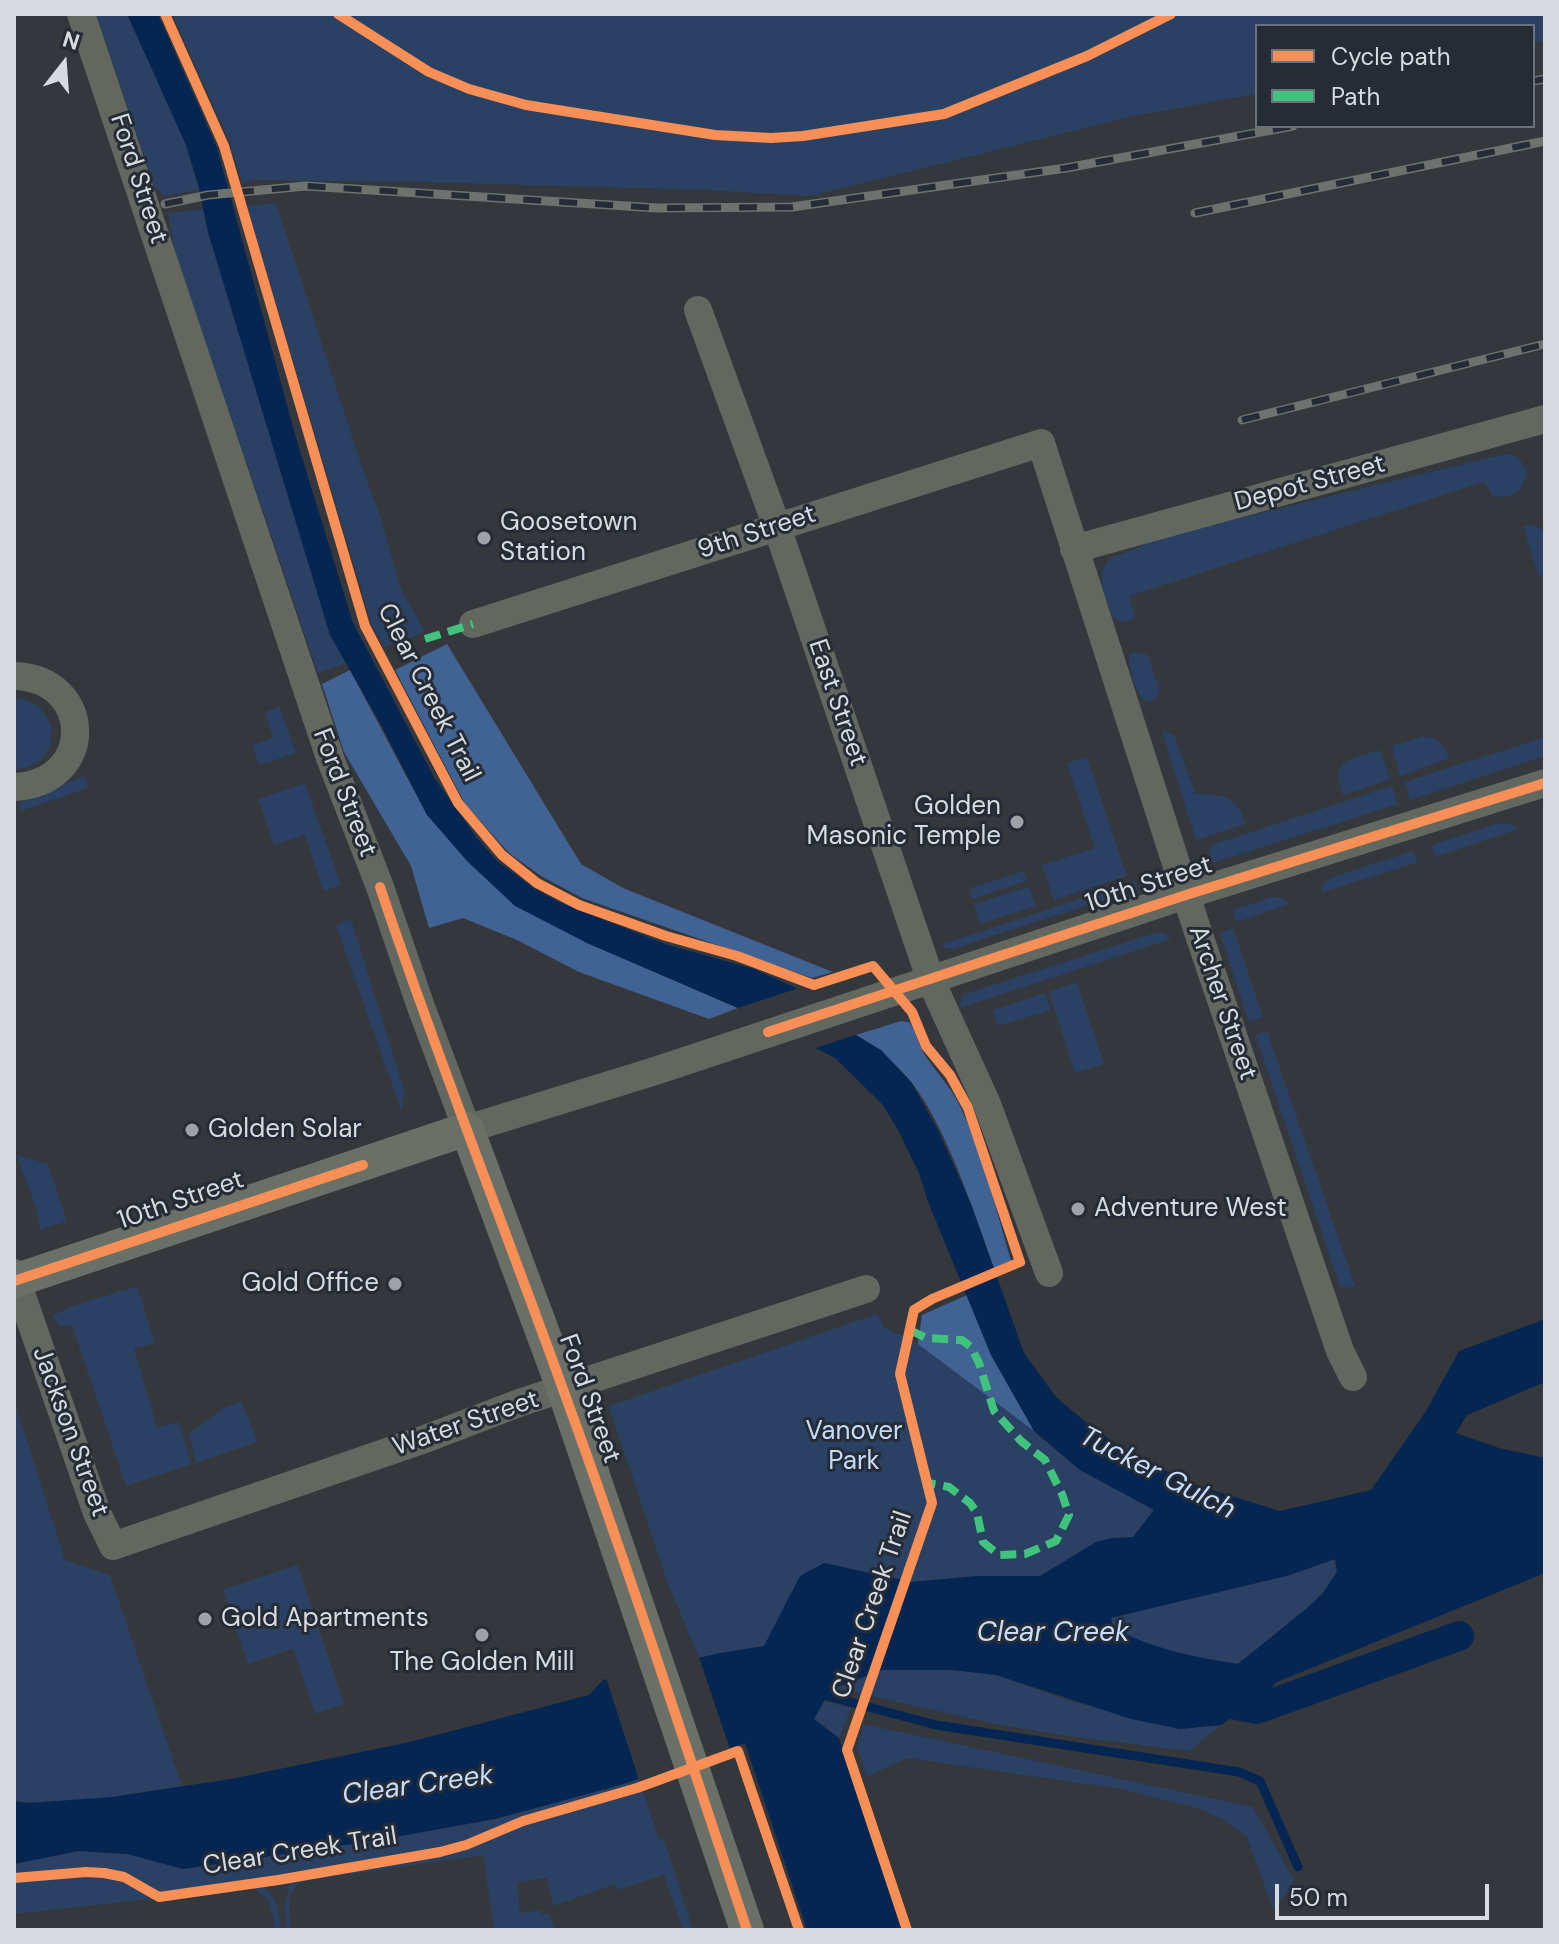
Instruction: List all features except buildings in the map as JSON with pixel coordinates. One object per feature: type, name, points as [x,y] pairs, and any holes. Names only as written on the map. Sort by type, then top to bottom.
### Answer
[{"type":"main road","name":"10th Street","points":[[15,1278],[467,1129]]},
{"type":"main road","name":"Ford Street","points":[[467,1129],[564,1390],[747,1930]]},
{"type":"street","name":"Ford Street","points":[[81,14],[316,719],[380,887],[441,1066],[467,1129]]},
{"type":"street","name":"East Street","points":[[698,310],[777,527],[931,981],[987,1104],[1049,1273]]},
{"type":"street","name":"Depot Street","points":[[1074,549],[1543,425]]},
{"type":"street","name":"9th Street","points":[[473,624],[1041,443]]},
{"type":"street","name":"Archer Street","points":[[1041,443],[1186,895],[1340,1351],[1353,1377]]},
{"type":"street","points":[[14,676],[34,677],[51,685],[64,698],[73,714],[75,732],[72,750],[57,772],[33,786],[14,787]]},
{"type":"street","name":"10th Street","points":[[467,1129],[655,1071],[1186,895],[1545,783]]},
{"type":"street","name":"Jackson Street","points":[[15,1278],[97,1513],[113,1546]]},
{"type":"street","name":"Water Street","points":[[113,1546],[425,1439],[519,1403],[866,1289]]},
{"type":"green space","points":[[96,14],[127,14],[186,145],[199,190],[164,196],[154,186]]},
{"type":"green space","points":[[172,14],[1545,14],[1545,41],[1535,43],[1535,24],[1255,24],[1255,94],[1134,116],[811,196],[422,182],[254,180],[242,183],[229,141]]},
{"type":"green space","points":[[276,203],[380,515],[400,587],[425,632],[384,647],[372,626],[247,206]]},
{"type":"green space","points":[[203,209],[330,635],[346,663],[318,673],[175,252],[168,213]]},
{"type":"green space","points":[[1505,454],[1519,460],[1527,474],[1519,490],[1510,495],[1493,496],[1484,482],[1129,596],[1135,615],[1132,620],[1123,622],[1113,617],[1102,579],[1111,558],[1169,535]]},
{"type":"green space","points":[[1523,526],[1539,527],[1545,534],[1545,573],[1539,577]]},
{"type":"green space","points":[[1134,652],[1148,655],[1160,691],[1154,700],[1148,702],[1143,698],[1134,682],[1129,655]]},
{"type":"green space","points":[[14,698],[31,702],[43,711],[50,722],[52,735],[42,758],[30,766],[14,769]]},
{"type":"green space","points":[[280,707],[296,753],[259,765],[252,745],[273,738],[265,712]]},
{"type":"green space","points":[[1162,732],[1174,735],[1195,793],[1233,801],[1246,824],[1196,840]]},
{"type":"green space","points":[[1424,736],[1440,743],[1450,758],[1400,776],[1392,746]]},
{"type":"green space","points":[[1545,737],[1545,756],[1410,800],[1405,782]]},
{"type":"green space","points":[[1380,750],[1390,779],[1343,795],[1339,783],[1341,767],[1352,759]]},
{"type":"green space","points":[[1087,757],[1127,876],[1054,900],[1042,865],[1095,848],[1067,763]]},
{"type":"green space","points":[[85,776],[88,788],[21,811],[19,806],[24,799]]},
{"type":"green space","points":[[305,783],[341,885],[324,891],[305,835],[274,845],[258,799]]},
{"type":"green space","points":[[1392,786],[1398,804],[1209,864],[1210,849],[1214,844]]},
{"type":"green space","points":[[1508,823],[1519,829],[1435,857],[1431,845]]},
{"type":"green space","points":[[1413,851],[1418,862],[1321,893],[1324,883],[1333,877]]},
{"type":"green space","points":[[1024,871],[1027,881],[972,899],[970,888]]},
{"type":"green space","points":[[1135,881],[1138,889],[952,949],[943,947],[942,944]]},
{"type":"green space","points":[[1029,887],[1036,906],[980,924],[974,904]]},
{"type":"green space","points":[[1273,897],[1285,899],[1290,904],[1237,922],[1233,910]]},
{"type":"green space","points":[[351,919],[405,1093],[401,1110],[336,925]]},
{"type":"green space","points":[[1233,928],[1263,1017],[1249,1022],[1220,933]]},
{"type":"green space","points":[[1158,932],[1171,939],[960,1008],[962,996],[968,993]]},
{"type":"green space","points":[[1077,982],[1104,1064],[1075,1073],[1049,992]]},
{"type":"green space","points":[[1045,993],[1051,1010],[998,1026],[993,1010]]},
{"type":"green space","points":[[1267,1031],[1355,1286],[1341,1289],[1255,1034]]},
{"type":"green space","points":[[17,1155],[48,1164],[67,1221],[40,1230],[36,1208]]},
{"type":"green space","points":[[137,1286],[155,1343],[134,1349],[157,1427],[179,1422],[191,1464],[126,1486],[72,1326],[59,1326],[52,1316],[70,1307]]},
{"type":"green space","name":"Vanover Park","points":[[877,1314],[884,1327],[918,1344],[1034,1431],[1080,1470],[1154,1509],[1133,1537],[1096,1542],[1040,1576],[977,1576],[911,1582],[824,1563],[791,1593],[764,1646],[699,1658],[667,1581],[609,1406]]},
{"type":"green space","points":[[14,1400],[65,1560],[110,1575],[182,1786],[76,1801],[14,1801]]},
{"type":"green space","points":[[241,1401],[258,1442],[196,1463],[189,1434],[222,1409]]},
{"type":"green space","points":[[1334,1559],[1337,1572],[1323,1593],[1238,1664],[1141,1641],[1113,1627],[1110,1618],[1290,1575]]},
{"type":"green space","points":[[298,1565],[344,1704],[315,1714],[293,1649],[248,1664],[223,1590]]},
{"type":"green space","points":[[882,1670],[952,1670],[996,1675],[1067,1700],[1180,1729],[1221,1725],[1189,1751],[1001,1725],[835,1688]]},
{"type":"green space","points":[[822,1701],[851,1708],[839,1738],[814,1719]]},
{"type":"green space","points":[[863,1724],[1253,1807],[1294,1880],[1274,1912],[1247,1837],[1222,1819],[1200,1809],[1121,1789],[907,1758],[867,1777],[857,1748]]},
{"type":"green space","points":[[639,1779],[659,1840],[664,1839],[693,1930],[683,1930],[664,1875],[618,1890],[615,1884],[553,1906],[547,1878],[517,1882],[520,1913],[541,1910],[542,1915],[549,1913],[555,1930],[494,1930],[483,1855],[303,1881],[290,1897],[292,1930],[287,1930],[284,1907],[290,1884],[265,1887],[277,1904],[281,1930],[276,1930],[269,1900],[253,1888],[14,1914],[14,1864],[79,1851],[127,1854],[183,1869],[495,1819]]},
{"type":"shaded area","points":[[447,644],[581,864],[623,888],[833,972],[812,978],[582,898],[541,876],[509,853],[465,804],[395,670]]},
{"type":"shaded area","points":[[350,670],[427,815],[585,942],[738,1008],[709,1019],[579,972],[517,940],[463,918],[429,928],[411,866],[344,752],[322,684]]},
{"type":"shaded area","points":[[901,1021],[909,1022],[922,1050],[960,1106],[982,1163],[1011,1261],[994,1268],[948,1147],[912,1083],[886,1056],[856,1035]]},
{"type":"shaded area","points":[[967,1295],[991,1355],[1034,1431],[918,1344],[922,1315]]},
{"type":"water","points":[[127,14],[158,14],[217,148],[296,438],[353,623],[435,779],[497,861],[559,902],[665,944],[754,969],[798,989],[856,1035],[881,1050],[912,1083],[939,1132],[971,1204],[1024,1353],[1056,1397],[1089,1425],[1128,1452],[1193,1484],[1280,1511],[1371,1490],[1426,1411],[1459,1351],[1545,1319],[1545,1382],[1467,1415],[1456,1433],[1499,1448],[1545,1458],[1545,1573],[1277,1682],[1262,1697],[1221,1725],[1180,1729],[1131,1719],[996,1675],[952,1670],[882,1670],[831,1689],[814,1719],[839,1738],[902,1930],[807,1930],[745,1743],[617,1786],[495,1819],[384,1839],[183,1869],[127,1854],[79,1851],[14,1864],[14,1801],[28,1803],[112,1797],[231,1779],[410,1742],[589,1695],[603,1680],[764,1646],[800,1576],[824,1563],[911,1582],[977,1576],[1040,1576],[1096,1542],[1133,1537],[1154,1510],[1080,1470],[1034,1431],[991,1355],[919,1173],[898,1130],[883,1105],[835,1058],[738,1008],[587,943],[515,906],[467,861],[427,815],[330,635],[208,232],[186,145]],"holes":[[[1335,1559],[1337,1572],[1323,1593],[1306,1609],[1238,1664],[1157,1646],[1113,1627],[1111,1618],[1290,1575]]]},
{"type":"pier","points":[[802,987],[861,1033],[810,1050],[754,1021],[738,1008]]},
{"type":"pier","points":[[698,1654],[731,1752],[640,1783],[605,1675]]},
{"type":"waterway","points":[[1208,1699],[1257,1709],[1459,1636]]},
{"type":"waterway","points":[[816,1693],[936,1725],[1239,1772],[1260,1781],[1298,1867]]},
{"type":"railway","points":[[1535,81],[1545,79]]},
{"type":"railway","points":[[165,204],[208,195],[306,186],[658,208],[792,207],[1066,168],[1282,128]]},
{"type":"railway","points":[[1195,213],[1545,141]]},
{"type":"railway","points":[[1242,420],[1545,344]]},
{"type":"marked path","points":[[425,639],[473,624]]},
{"type":"marked path","points":[[910,1330],[926,1338],[962,1340],[971,1347],[994,1411],[1021,1441],[1045,1460],[1069,1515],[1056,1541],[1025,1554],[999,1555],[983,1542],[977,1513],[970,1503],[949,1487],[928,1483]]},
{"type":"cycle path","name":"Clear Creek Trail","points":[[165,14],[224,146],[365,626],[458,803],[502,855],[537,883],[579,905],[666,936],[737,956],[814,985],[873,966],[912,1012],[926,1046],[950,1075],[968,1108],[1020,1262],[932,1299],[914,1310],[900,1374],[932,1503],[847,1750],[907,1930]]},
{"type":"cycle path","points":[[338,14],[429,72],[469,89],[526,105],[715,135],[771,138],[803,136],[944,114],[1087,56],[1171,14]]},
{"type":"cycle path","points":[[768,1032],[1186,895],[1545,783]]},
{"type":"cycle path","points":[[380,887],[588,1459],[747,1930]]},
{"type":"cycle path","points":[[14,1281],[363,1165]]},
{"type":"cycle path","name":"Clear Creek Trail","points":[[14,1878],[104,1873],[124,1877],[159,1897],[440,1852],[466,1845],[523,1821],[637,1788],[738,1751],[799,1930]]},
{"type":"place","name":"Goosetown Station","points":[[484,538]]},
{"type":"place","name":"Golden Masonic Temple","points":[[1017,822]]},
{"type":"place","name":"Golden Solar","points":[[192,1130]]},
{"type":"place","name":"Adventure West","points":[[1078,1209]]},
{"type":"place","name":"Gold Office","points":[[395,1284]]},
{"type":"place","name":"Gold Apartments","points":[[205,1619]]},
{"type":"place","name":"The Golden Mill","points":[[482,1635]]},
{"type":"water label","name":"Tucker Gulch","points":[[1157,1474]]},
{"type":"water label","name":"Clear Creek","points":[[1053,1634]]},
{"type":"water label","name":"Clear Creek","points":[[418,1786]]}]
